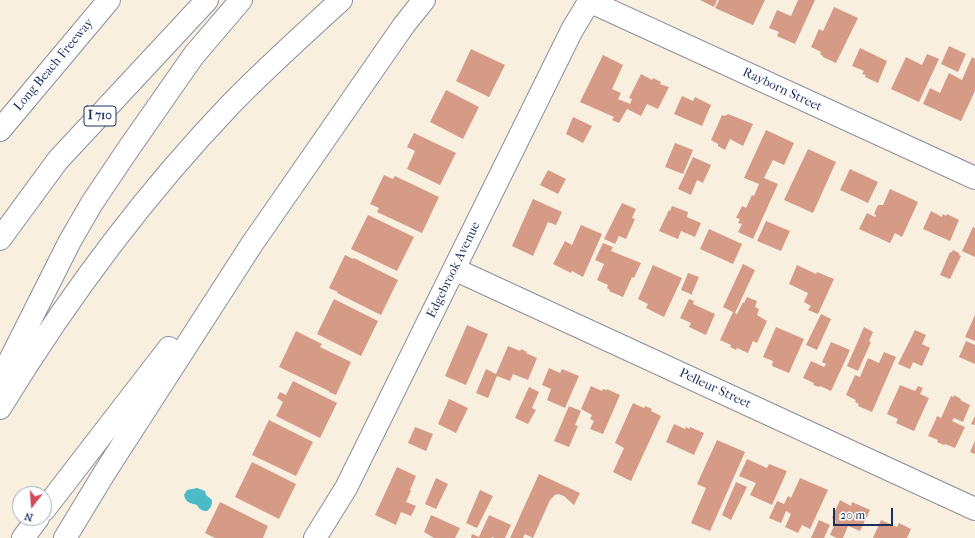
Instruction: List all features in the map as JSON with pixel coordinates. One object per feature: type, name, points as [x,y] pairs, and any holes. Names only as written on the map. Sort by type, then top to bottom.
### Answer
[{"type":"main road","name":"Long Beach Freeway","points":[[0,130],[109,0]]},
{"type":"main road","name":"I 710","points":[[0,239],[58,160],[207,0]]},
{"type":"main road","points":[[0,380],[70,241],[92,203],[194,55],[241,0]]},
{"type":"main road","points":[[0,408],[33,354],[104,255],[145,203],[231,104],[341,0]]},
{"type":"main road","points":[[65,538],[105,472],[252,244],[404,25],[424,0]]},
{"type":"main road","name":"Rayborn Street","points":[[589,1],[975,178]]},
{"type":"main road","name":"Edgebrook Avenue","points":[[315,538],[346,488],[572,30],[589,1]]},
{"type":"main road","points":[[52,499],[77,465],[252,244]]},
{"type":"main road","name":"Pelleur Street","points":[[454,269],[975,509]]},
{"type":"main road","points":[[23,538],[32,526]]},
{"type":"water","points":[[197,488],[205,491],[206,495],[212,500],[211,506],[207,511],[200,509],[197,505],[189,502],[185,498],[184,495],[187,490]]},
{"type":"building","points":[[700,0],[717,0],[714,7]]},
{"type":"building","points":[[719,0],[765,0],[753,25],[715,8]]},
{"type":"building","points":[[798,0],[815,0],[795,44],[777,36],[779,32],[769,28],[777,10],[791,16]]},
{"type":"building","points":[[834,7],[858,18],[836,63],[823,57],[820,54],[821,52],[811,47],[819,29],[823,31]]},
{"type":"building","points":[[949,46],[966,54],[958,72],[941,64]]},
{"type":"building","points":[[860,48],[887,61],[878,83],[865,77],[866,75],[862,74],[864,71],[852,66]]},
{"type":"building","points":[[471,49],[505,65],[489,97],[456,81]]},
{"type":"building","points":[[927,54],[939,59],[919,102],[891,89],[906,57],[922,65]]},
{"type":"building","points":[[603,55],[623,65],[612,89],[621,93],[618,99],[630,104],[632,99],[629,98],[641,74],[652,80],[653,78],[661,82],[660,84],[669,87],[658,109],[647,104],[641,116],[627,109],[619,123],[612,120],[614,117],[580,102]]},
{"type":"building","points":[[972,57],[975,59],[975,91],[961,121],[923,104],[930,88],[940,93],[949,73],[962,80]]},
{"type":"building","points":[[446,90],[479,107],[463,139],[430,122]]},
{"type":"building","points":[[682,96],[693,101],[695,97],[711,105],[702,126],[674,114]]},
{"type":"building","points":[[728,114],[753,124],[743,146],[730,139],[725,150],[711,140],[722,115],[725,116]]},
{"type":"building","points":[[573,117],[592,126],[583,143],[566,134]]},
{"type":"building","points":[[766,130],[794,143],[784,165],[773,160],[764,178],[778,184],[753,239],[738,232],[742,224],[738,223],[740,219],[736,218],[742,206],[746,208],[752,195],[754,196],[759,184],[744,178]]},
{"type":"building","points":[[414,133],[456,153],[440,185],[407,169],[415,151],[407,147]]},
{"type":"building","points":[[675,143],[693,150],[683,174],[665,167]]},
{"type":"building","points":[[808,149],[836,162],[813,213],[784,200]]},
{"type":"building","points":[[693,157],[711,165],[703,183],[697,180],[691,195],[678,189]]},
{"type":"building","points":[[850,169],[878,182],[868,203],[840,190]]},
{"type":"building","points":[[548,170],[566,179],[558,194],[540,185]]},
{"type":"building","points":[[384,175],[393,179],[395,176],[439,197],[422,233],[377,212],[379,208],[370,204]]},
{"type":"building","points":[[890,189],[918,202],[902,237],[895,233],[890,243],[859,229],[867,213],[875,217],[876,215],[874,214],[878,205],[883,205]]},
{"type":"building","points":[[533,199],[562,212],[556,225],[548,222],[533,256],[512,246]]},
{"type":"building","points":[[622,203],[636,209],[632,218],[635,219],[626,239],[619,236],[615,244],[604,239]]},
{"type":"building","points":[[672,206],[688,212],[687,217],[701,223],[695,237],[681,231],[678,239],[659,231]]},
{"type":"building","points":[[931,211],[942,217],[943,214],[946,216],[947,214],[959,220],[950,241],[923,229]]},
{"type":"building","points":[[368,215],[414,237],[397,271],[351,249]]},
{"type":"building","points":[[766,221],[790,231],[781,251],[757,241]]},
{"type":"building","points":[[581,225],[602,234],[583,277],[553,264],[565,241],[572,245]]},
{"type":"building","points":[[973,227],[975,228],[975,257],[962,251]]},
{"type":"building","points":[[709,229],[742,244],[733,264],[700,249]]},
{"type":"building","points":[[603,243],[613,247],[611,251],[641,263],[634,278],[632,277],[623,297],[609,291],[610,290],[607,288],[608,285],[597,280],[604,264],[595,260]]},
{"type":"building","points":[[953,250],[961,256],[950,279],[940,275],[950,252],[951,253]]},
{"type":"building","points":[[345,255],[398,280],[381,315],[329,288]]},
{"type":"building","points":[[743,264],[755,270],[735,313],[737,314],[747,297],[757,301],[755,307],[759,309],[757,315],[767,321],[757,343],[753,341],[748,353],[737,348],[736,350],[730,347],[731,345],[720,340],[733,312],[723,307]]},
{"type":"building","points":[[653,265],[682,278],[664,317],[646,308],[648,304],[638,299]]},
{"type":"building","points":[[797,265],[816,274],[817,272],[834,279],[818,314],[808,310],[811,306],[804,302],[808,293],[789,284]]},
{"type":"building","points":[[688,273],[699,277],[692,293],[693,295],[681,290]]},
{"type":"building","points":[[334,299],[378,321],[361,356],[317,334]]},
{"type":"building","points":[[689,299],[694,301],[693,304],[715,314],[706,335],[689,327],[691,323],[680,318]]},
{"type":"building","points":[[821,314],[831,319],[817,350],[806,345]]},
{"type":"building","points":[[975,315],[975,341],[965,337]]},
{"type":"building","points":[[467,325],[488,334],[466,385],[445,376]]},
{"type":"building","points":[[776,327],[804,339],[789,373],[772,366],[773,361],[763,357]]},
{"type":"building","points":[[864,327],[873,332],[869,341],[871,342],[858,371],[847,366]]},
{"type":"building","points":[[915,330],[926,335],[922,344],[930,348],[922,366],[913,362],[910,369],[898,364]]},
{"type":"building","points":[[296,331],[322,344],[320,347],[351,362],[336,395],[279,367]]},
{"type":"building","points":[[966,341],[975,345],[975,364],[959,357]]},
{"type":"building","points":[[831,342],[850,350],[831,391],[820,386],[813,385],[814,383],[803,378],[811,361],[824,367],[826,364],[822,362]]},
{"type":"building","points":[[508,346],[520,351],[521,349],[537,358],[528,380],[513,374],[510,381],[497,376],[488,398],[476,393],[486,369],[496,374]]},
{"type":"building","points":[[884,352],[896,357],[872,412],[858,406],[859,404],[855,402],[856,400],[846,395],[855,375],[860,377],[868,358],[879,363]]},
{"type":"building","points":[[549,368],[560,373],[562,369],[579,376],[565,408],[547,400],[551,389],[542,385]]},
{"type":"building","points":[[293,381],[337,403],[320,438],[276,416],[283,402],[277,398],[280,392],[286,395]]},
{"type":"building","points":[[900,385],[915,391],[918,386],[923,388],[920,394],[929,398],[914,431],[896,423],[898,419],[887,414]]},
{"type":"building","points":[[591,386],[602,391],[603,389],[607,389],[620,395],[603,434],[590,429],[594,421],[590,419],[592,415],[581,409]]},
{"type":"building","points":[[529,387],[539,392],[532,408],[536,410],[528,424],[515,418]]},
{"type":"building","points":[[954,395],[970,405],[963,422],[954,418],[952,421],[965,427],[955,448],[937,442],[938,440],[928,436],[937,416],[941,418],[951,396],[954,397]]},
{"type":"building","points":[[449,399],[468,408],[456,433],[438,424]]},
{"type":"building","points":[[633,403],[644,408],[645,406],[652,409],[651,411],[661,416],[631,481],[613,472],[624,448],[615,443]]},
{"type":"building","points":[[569,406],[581,411],[575,425],[578,426],[569,447],[554,441]]},
{"type":"building","points":[[975,416],[975,425],[971,424]]},
{"type":"building","points":[[269,420],[313,442],[296,476],[252,455]]},
{"type":"building","points":[[674,424],[685,429],[686,427],[690,429],[690,427],[704,433],[694,455],[666,442]]},
{"type":"building","points":[[415,427],[433,434],[426,451],[408,443]]},
{"type":"building","points":[[717,440],[745,452],[710,531],[691,523],[706,488],[697,484]]},
{"type":"building","points":[[975,441],[975,454],[970,452]]},
{"type":"building","points":[[747,459],[767,468],[769,464],[787,471],[772,505],[750,495],[756,483],[739,476]]},
{"type":"building","points":[[252,462],[296,484],[279,519],[235,497]]},
{"type":"building","points":[[397,467],[416,476],[406,502],[416,506],[411,516],[401,512],[396,525],[375,515]]},
{"type":"building","points":[[539,474],[580,493],[574,505],[564,496],[558,494],[555,495],[550,500],[533,538],[525,534],[523,538],[510,538]]},
{"type":"building","points":[[436,478],[448,484],[436,509],[425,504]]},
{"type":"building","points":[[800,478],[828,490],[810,529],[802,525],[798,533],[785,527],[791,514],[786,511],[781,523],[769,518],[777,501],[784,504],[788,496],[791,498]]},
{"type":"building","points":[[736,482],[747,487],[731,520],[722,515]]},
{"type":"building","points":[[480,490],[493,496],[477,528],[466,523]]},
{"type":"building","points":[[840,500],[851,506],[852,502],[870,510],[860,531],[848,526],[843,538],[837,538],[830,535],[836,521],[832,518]]},
{"type":"building","points":[[220,502],[268,526],[263,538],[215,538],[205,533]]},
{"type":"building","points":[[431,515],[460,528],[455,538],[434,538],[424,532]]},
{"type":"building","points":[[489,515],[511,525],[505,538],[471,538],[472,534],[479,537]]},
{"type":"building","points":[[819,520],[830,525],[824,538],[811,538]]},
{"type":"building","points":[[881,520],[897,527],[899,523],[911,529],[907,538],[873,538]]}]
